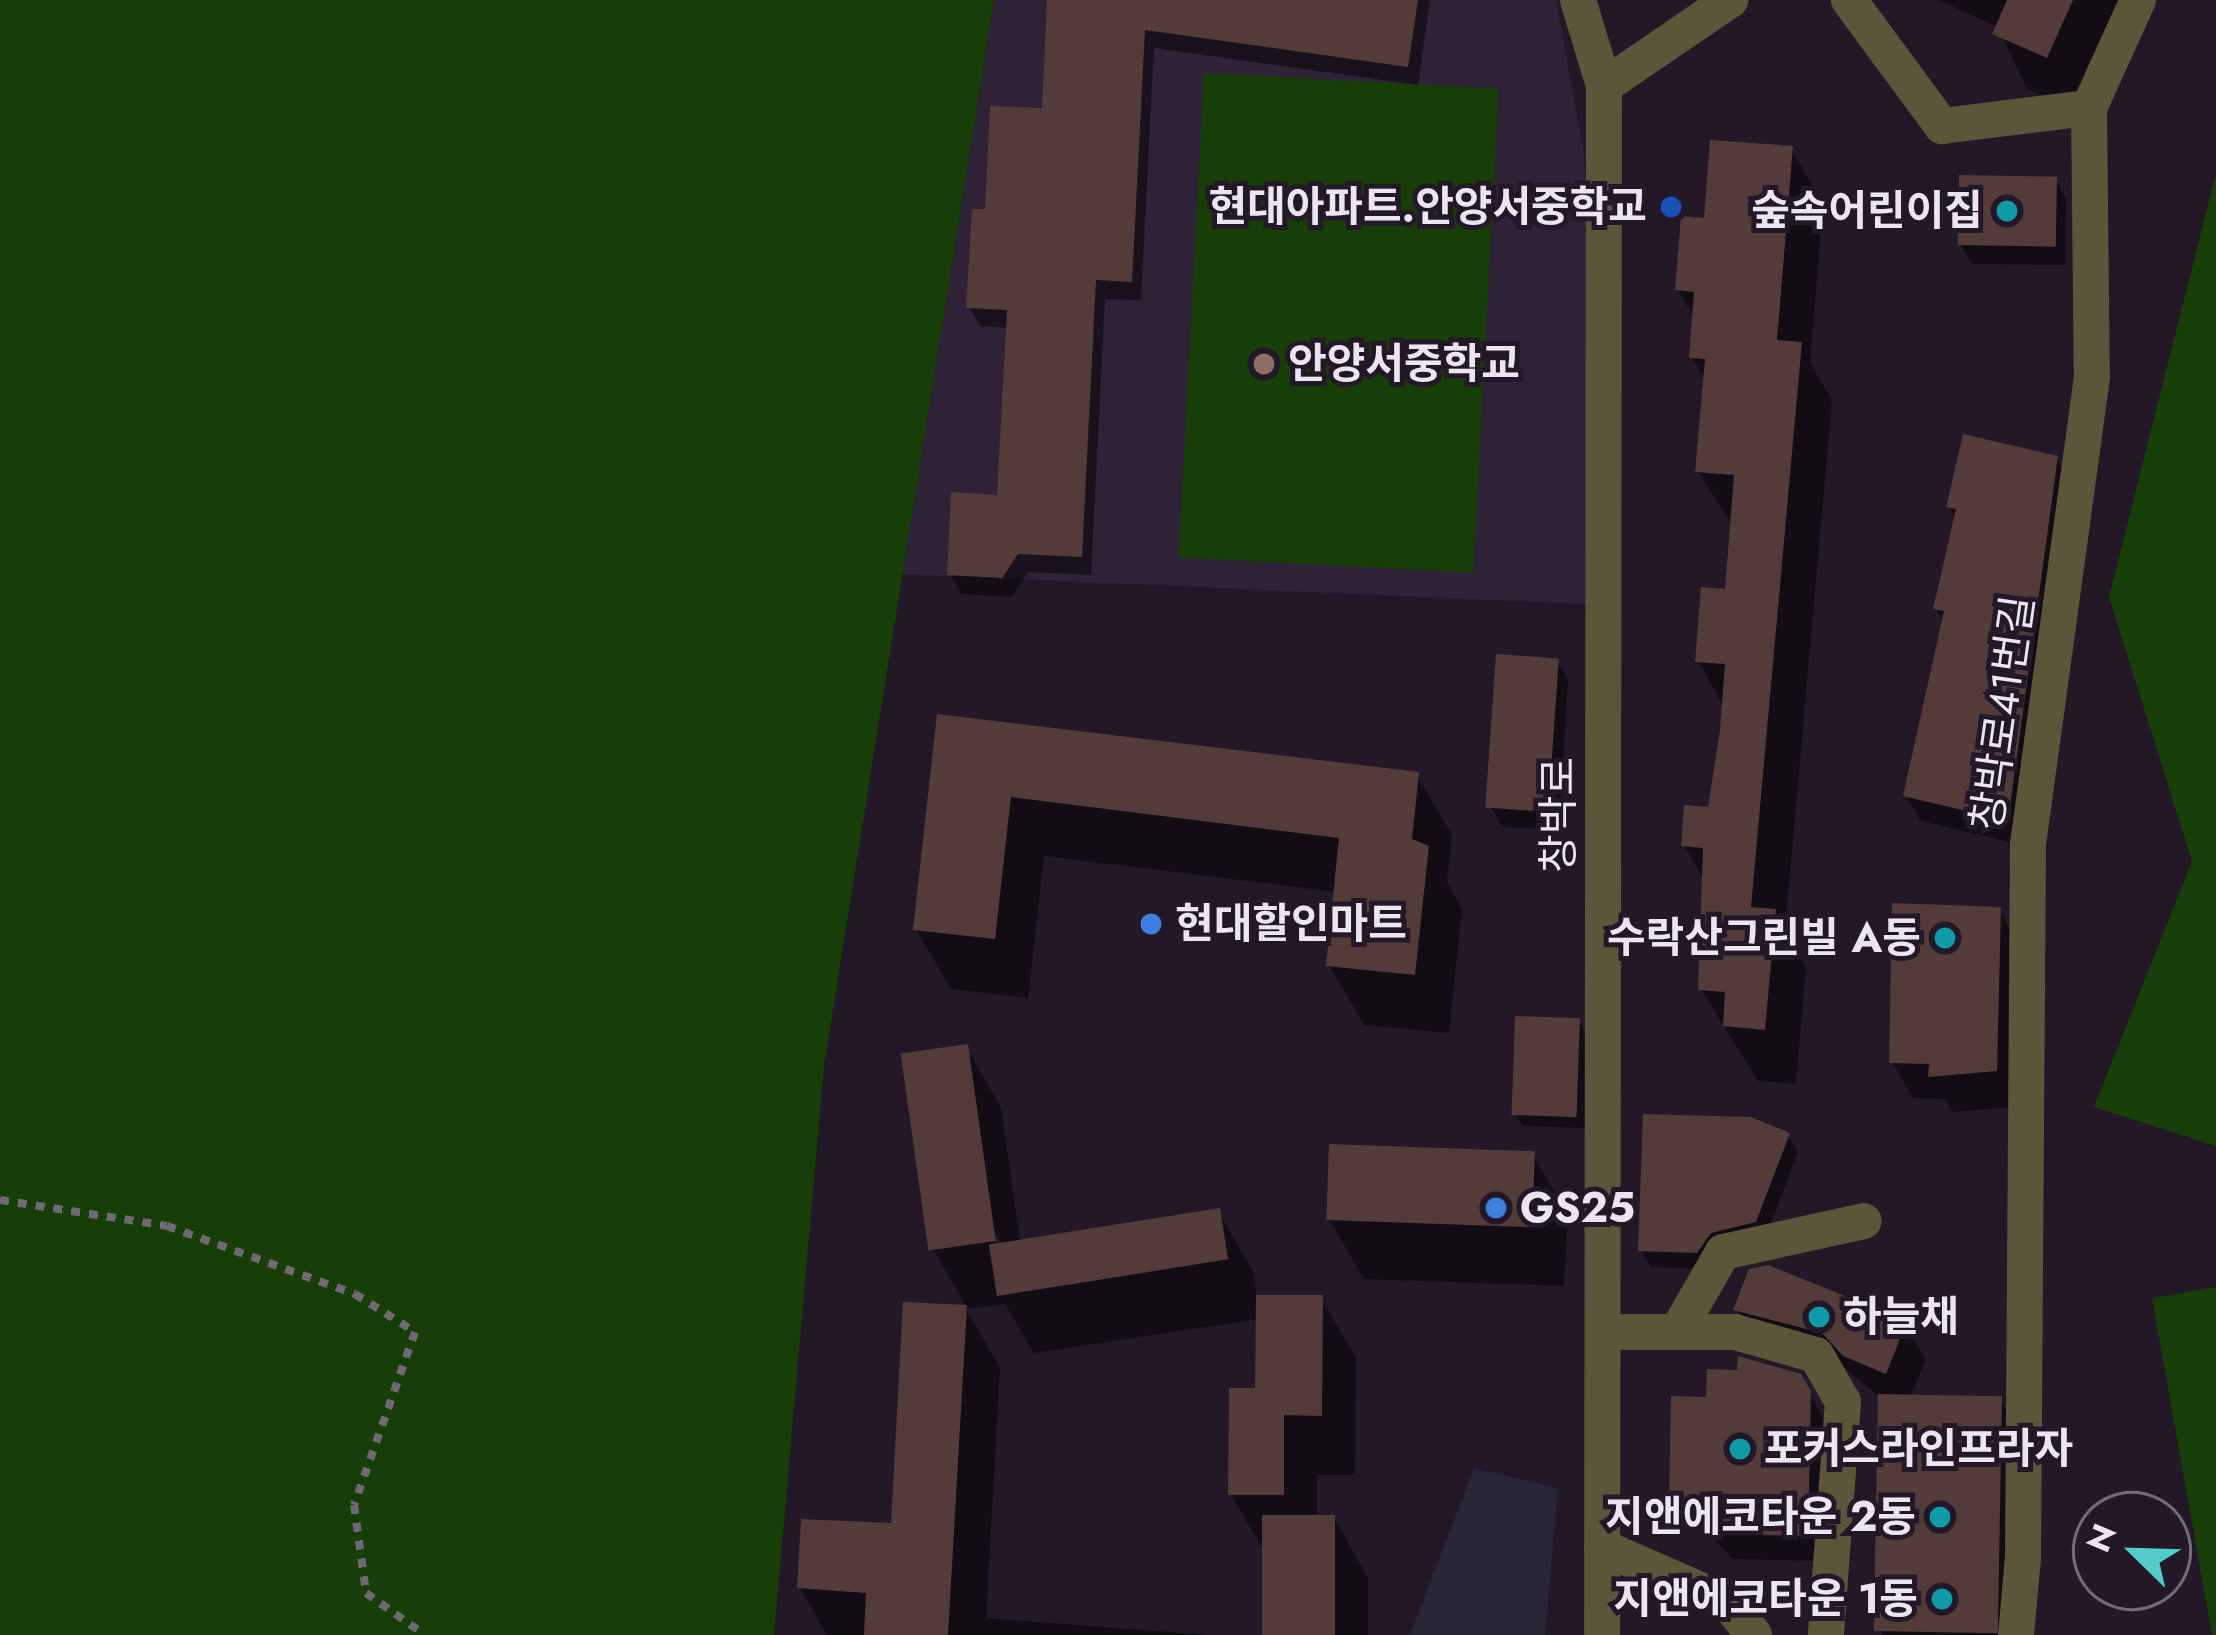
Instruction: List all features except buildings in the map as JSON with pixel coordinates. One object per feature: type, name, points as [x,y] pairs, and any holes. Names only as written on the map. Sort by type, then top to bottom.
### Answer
[{"type":"street","name":"창박로","points":[[1578,0],[1604,86],[1602,1635]]},
{"type":"street","points":[[1604,86],[1730,0]]},
{"type":"street","points":[[1849,0],[1942,125],[2089,108],[2138,0]]},
{"type":"street","name":"창박로41번길","points":[[2016,1635],[2023,1557],[2028,843],[2092,377],[2089,108]]},
{"type":"street","points":[[1677,1332],[1724,1252],[1864,1221]]},
{"type":"street","points":[[1603,1332],[1735,1332],[1816,1355],[1843,1402],[1826,1635]]},
{"type":"street","points":[[1602,1547],[1727,1602],[1754,1635]]},
{"type":"path","points":[[0,1200],[166,1226],[356,1294],[416,1332],[354,1505],[365,1593],[425,1635]]},
{"type":"shaded area","name":"안양서중학교","points":[[994,0],[1556,0],[1584,154],[1604,605],[902,574]]},
{"type":"shaded area","points":[[1474,1468],[1558,1488],[1545,1635],[1410,1635]]},
{"type":"green space","points":[[0,0],[994,0],[824,1066],[774,1635],[0,1635]]},
{"type":"green space","points":[[1204,73],[1499,88],[1473,573],[1179,557]]},
{"type":"green space","points":[[2216,173],[2216,1146],[2094,1107],[2192,861],[2109,597]]},
{"type":"green space","points":[[2216,1287],[2216,1635],[2212,1635],[2192,1523],[2192,1491],[2186,1491],[2152,1298]]},
{"type":"place","name":"현대아파트.안양서중학교","points":[[1671,207]]},
{"type":"place","name":"숲속어린이집","points":[[2007,211]]},
{"type":"place","name":"안양서중학교","points":[[1264,364]]},
{"type":"place","name":"현대할인마트","points":[[1151,924]]},
{"type":"place","name":"수락산그린빌 A동","points":[[1945,938]]},
{"type":"place","name":"GS25","points":[[1496,1208]]},
{"type":"place","name":"하늘채","points":[[1819,1317]]},
{"type":"place","name":"포커스라인프라자","points":[[1740,1449]]},
{"type":"place","name":"지앤에코타운 2동","points":[[1940,1517]]},
{"type":"place","name":"지앤에코타운 1동","points":[[1942,1599]]}]
